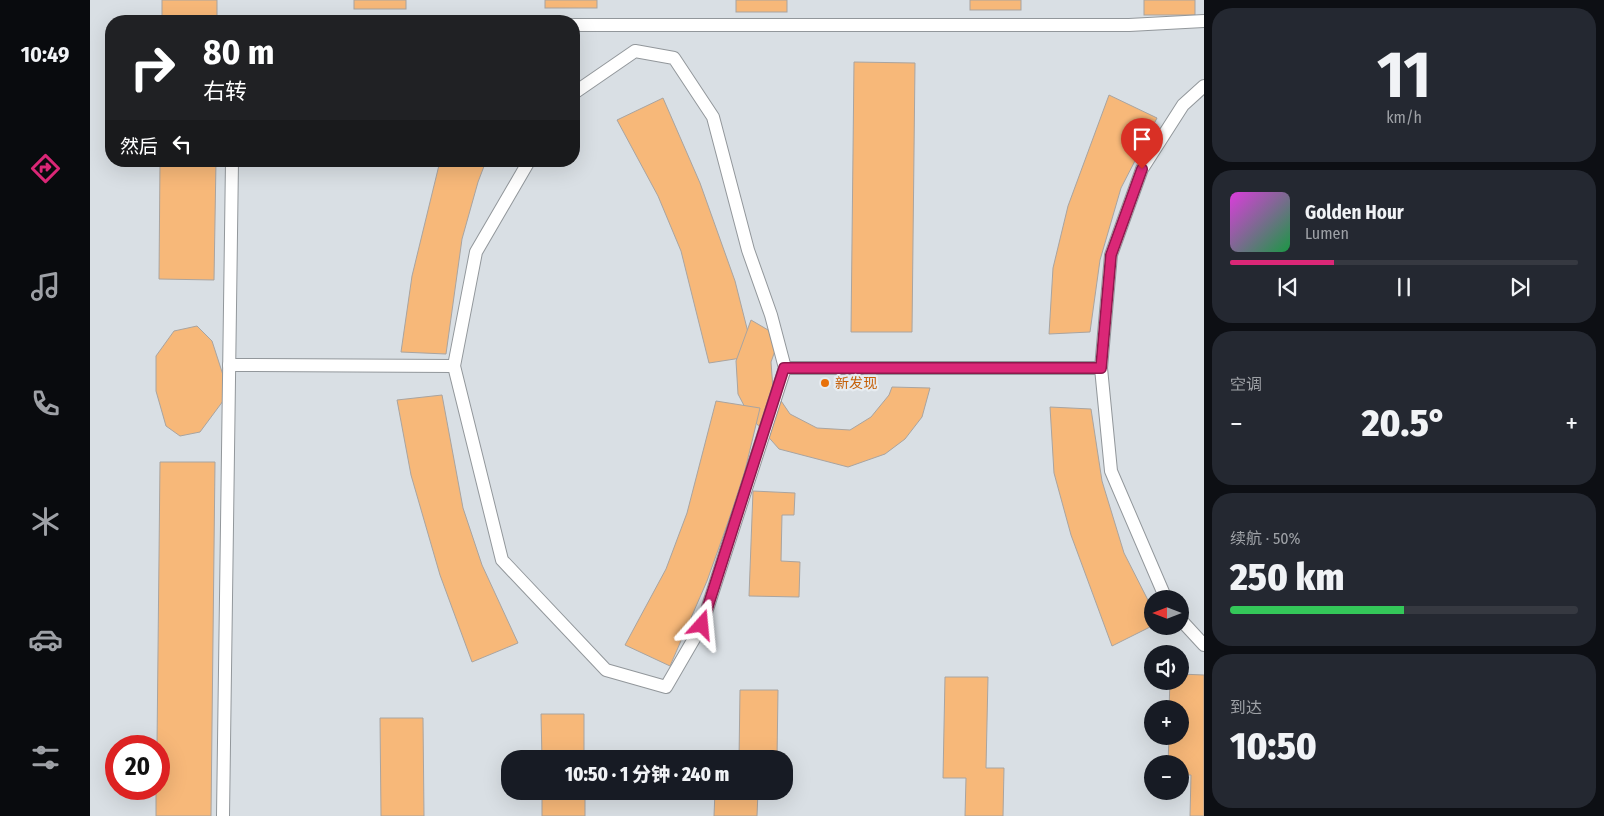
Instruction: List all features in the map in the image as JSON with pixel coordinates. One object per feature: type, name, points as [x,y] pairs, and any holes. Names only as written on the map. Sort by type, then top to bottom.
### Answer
[{"type":"lane","points":[[580,25],[1129,25],[1204,21]]},
{"type":"lane","points":[[526,167],[476,252],[454,366],[502,560],[606,670],[666,687],[702,625],[784,368],[771,315],[748,250],[713,117],[674,58],[635,51],[580,89]]},
{"type":"lane","points":[[1162,590],[1111,471],[1101,368],[1111,255],[1142,169],[1183,105],[1204,86]]},
{"type":"lane","points":[[223,816],[232,167]]},
{"type":"lane","points":[[229,365],[454,366]]},
{"type":"lane","points":[[784,368],[1101,368]]},
{"type":"lane","points":[[1189,629],[1204,645]]},
{"type":"building","points":[[162,0],[217,0],[217,15],[162,15]]},
{"type":"building","points":[[354,0],[406,0],[406,9],[354,9]]},
{"type":"building","points":[[545,0],[597,0],[597,8],[545,8]]},
{"type":"building","points":[[736,0],[787,0],[787,12],[736,12]]},
{"type":"building","points":[[970,0],[1021,0],[1021,10],[970,10]]},
{"type":"building","points":[[1144,0],[1195,0],[1195,15],[1144,15]]},
{"type":"building","points":[[854,62],[915,63],[912,332],[851,332]]},
{"type":"building","points":[[1109,95],[1157,118],[1121,188],[1100,260],[1090,332],[1049,334],[1053,268],[1068,206]]},
{"type":"building","points":[[663,98],[700,183],[735,281],[754,356],[709,363],[681,251],[658,196],[617,120]]},
{"type":"building","points":[[160,167],[216,167],[214,280],[159,279]]},
{"type":"building","points":[[439,167],[484,167],[462,239],[446,354],[401,352],[412,276]]},
{"type":"building","points":[[751,320],[780,337],[771,362],[773,389],[790,414],[817,428],[850,430],[871,417],[889,395],[892,387],[930,388],[922,417],[905,439],[885,454],[848,467],[779,449],[749,415],[738,394],[736,361]]},
{"type":"building","points":[[197,326],[212,341],[224,378],[223,401],[200,432],[180,436],[166,426],[156,391],[156,356],[174,331]]},
{"type":"building","points":[[442,395],[463,508],[482,565],[518,643],[472,662],[440,575],[411,475],[397,400]]},
{"type":"building","points":[[716,401],[760,408],[742,483],[707,581],[670,666],[625,645],[666,569],[687,513]]},
{"type":"building","points":[[1050,407],[1091,409],[1102,481],[1124,553],[1144,592],[1144,630],[1112,646],[1071,535],[1054,473]]},
{"type":"building","points":[[160,462],[215,462],[211,816],[156,816],[156,800],[170,800],[170,735],[157,735]]},
{"type":"building","points":[[753,491],[795,493],[794,515],[782,515],[781,561],[800,562],[799,597],[749,596]]},
{"type":"building","points":[[1189,674],[1204,675],[1204,816],[1190,816],[1191,775],[1189,775],[1189,755],[1168,755],[1169,745],[1189,745],[1189,700],[1169,700],[1170,690],[1189,690]]},
{"type":"building","points":[[945,677],[988,677],[986,768],[1004,768],[1003,816],[965,816],[966,778],[943,778]]},
{"type":"building","points":[[740,690],[778,690],[777,750],[739,750]]},
{"type":"building","points":[[541,714],[584,714],[584,750],[542,750]]},
{"type":"building","points":[[380,718],[423,718],[424,816],[381,816]]},
{"type":"building","points":[[542,800],[585,800],[585,816],[542,816]]},
{"type":"building","points":[[715,800],[758,800],[757,816],[714,816]]},
{"type":"place","name":"新发现","points":[[825,383]]},
{"type":"route","points":[[702,625],[746,493],[784,368],[1101,368],[1111,255],[1142,169]]}]
